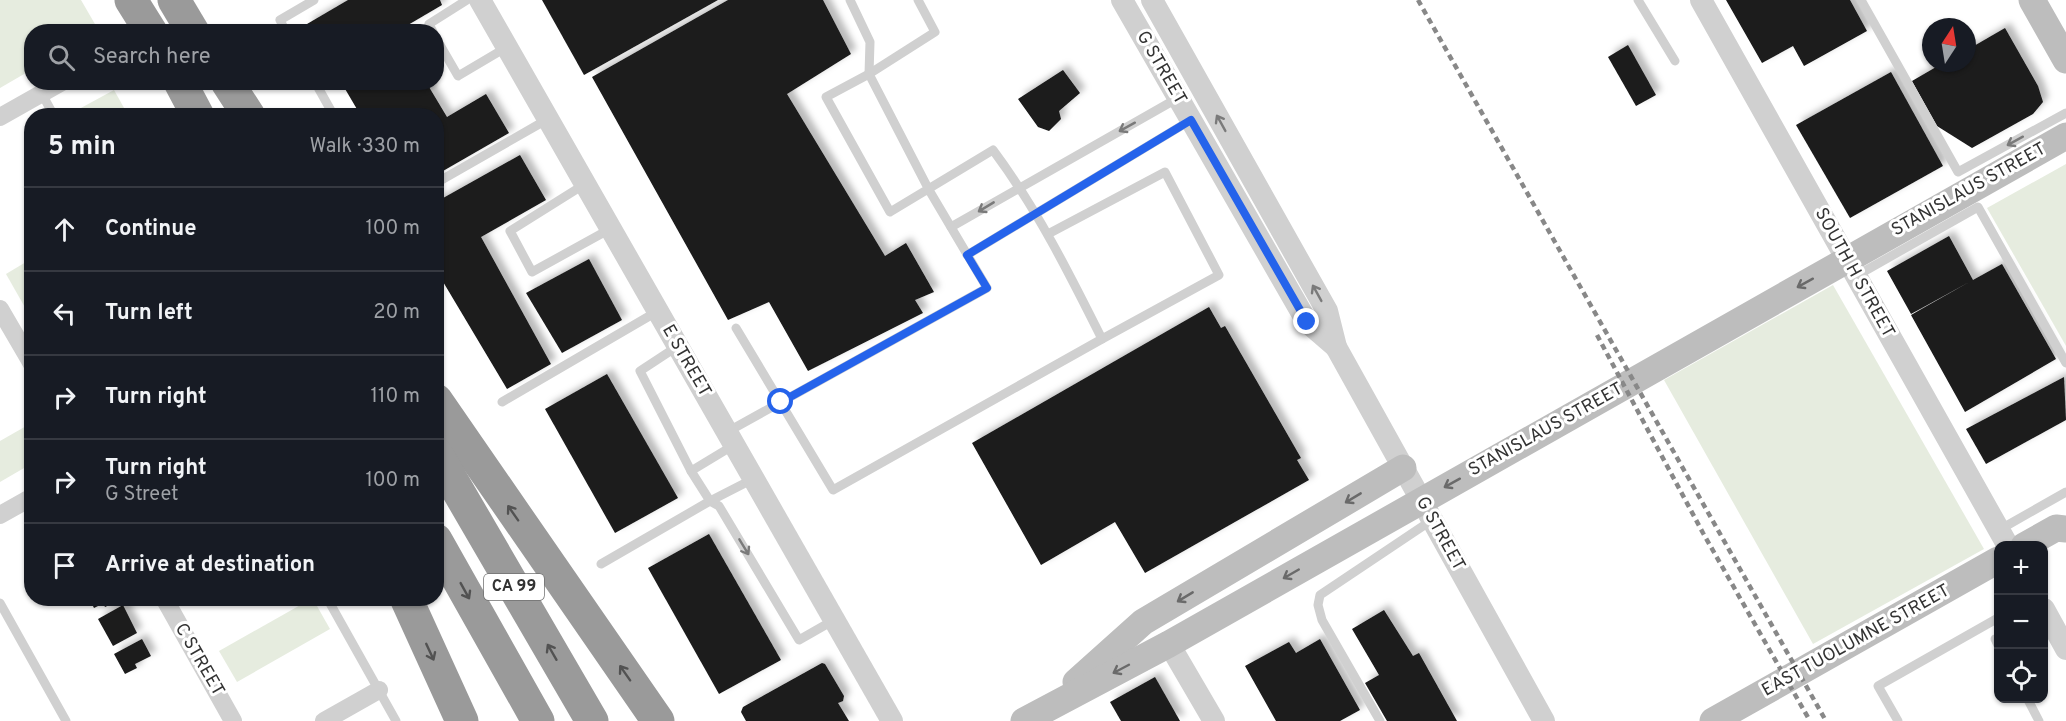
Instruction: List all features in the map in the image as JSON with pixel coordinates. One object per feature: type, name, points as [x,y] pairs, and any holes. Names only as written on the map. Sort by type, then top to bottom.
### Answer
[{"type":"highway","points":[[131,0],[146,24]]},
{"type":"highway","points":[[178,90],[185,108]]},
{"type":"highway","points":[[184,90],[194,108]]},
{"type":"highway","points":[[226,90],[237,108]]},
{"type":"highway","points":[[233,90],[244,108]]},
{"type":"highway","points":[[444,412],[658,721]]},
{"type":"highway","name":"CA 99","points":[[444,467],[592,721]]},
{"type":"highway","name":"CA 99","points":[[444,554],[538,721]]},
{"type":"highway","points":[[410,606],[462,721]]},
{"type":"main road","points":[[2032,0],[2066,60]]},
{"type":"main road","name":"STANISLAUS STREET","points":[[1040,717],[2066,136]]},
{"type":"main road","points":[[1040,717],[1143,622],[1403,468]]},
{"type":"main road","name":"EAST TUOLUMNE STREET","points":[[1713,721],[1994,562]]},
{"type":"main road","name":"EAST TUOLUMNE STREET","points":[[1741,721],[1994,577]]},
{"type":"street","name":"E STREET","points":[[480,0],[891,721]]},
{"type":"street","name":"G STREET","points":[[1122,0],[1307,322],[1336,348]]},
{"type":"street","name":"G STREET","points":[[1152,0],[1327,311],[1336,348],[1542,720]]},
{"type":"street","name":"SOUTH H STREET","points":[[1701,0],[2003,538]]},
{"type":"street","points":[[0,117],[49,90]]},
{"type":"street","points":[[0,309],[24,350]]},
{"type":"street","points":[[0,515],[24,502]]},
{"type":"street","name":"C STREET","points":[[169,606],[234,721]]},
{"type":"street","points":[[2048,619],[2066,649]]},
{"type":"street","points":[[1169,644],[1214,721]]},
{"type":"street","points":[[324,721],[379,690]]},
{"type":"lane","points":[[282,24],[280,20],[314,0]]},
{"type":"lane","points":[[429,24],[467,0]]},
{"type":"lane","points":[[691,471],[781,402],[987,288],[929,190],[869,74],[870,42],[850,0]]},
{"type":"lane","points":[[918,0],[935,33],[826,98],[890,212],[993,150],[1020,187],[1048,234],[1102,339]]},
{"type":"lane","points":[[1638,0],[1675,61]]},
{"type":"lane","points":[[1861,0],[1958,172],[2066,113]]},
{"type":"lane","points":[[444,52],[458,76],[507,46]]},
{"type":"lane","points":[[319,90],[330,108]]},
{"type":"lane","points":[[42,94],[50,108]]},
{"type":"lane","points":[[951,227],[1178,98]]},
{"type":"lane","points":[[444,178],[548,119]]},
{"type":"lane","points":[[967,255],[1191,120]]},
{"type":"lane","points":[[736,328],[832,490],[1219,275],[1166,172],[1048,234]]},
{"type":"lane","points":[[585,184],[510,231],[532,272],[611,229]]},
{"type":"lane","points":[[1856,276],[1977,207],[2066,363]]},
{"type":"lane","points":[[502,402],[658,311]]},
{"type":"lane","points":[[678,346],[640,371],[691,471],[710,501],[719,506],[799,640],[834,620]]},
{"type":"lane","points":[[601,564],[753,478]]},
{"type":"lane","points":[[2003,538],[2066,492]]},
{"type":"lane","points":[[1380,721],[1322,620],[1318,605],[1320,595],[1432,520]]},
{"type":"lane","points":[[0,603],[66,721]]},
{"type":"lane","points":[[332,606],[396,721]]},
{"type":"lane","points":[[1898,721],[1878,686],[1994,620]]},
{"type":"lane","points":[[2029,703],[2040,721]]},
{"type":"shaded area","points":[[0,0],[81,0],[95,24],[24,24],[24,74],[0,88]]},
{"type":"shaded area","points":[[114,90],[124,108],[81,108]]},
{"type":"shaded area","points":[[2066,164],[2066,346],[1987,208]]},
{"type":"shaded area","points":[[24,263],[24,306],[6,274]]},
{"type":"shaded area","points":[[1833,285],[1984,549],[1813,644],[1664,380]]},
{"type":"shaded area","points":[[24,427],[24,468],[0,482],[0,441]]},
{"type":"shaded area","points":[[299,606],[317,606],[330,629],[237,682],[219,651]]},
{"type":"building","points":[[348,0],[440,0],[442,5],[410,24],[307,24]]},
{"type":"building","points":[[542,0],[718,0],[584,75]]},
{"type":"building","points":[[728,0],[823,0],[851,54],[787,94],[885,256],[906,243],[934,292],[915,300],[923,313],[808,371],[769,302],[728,320],[592,77]]},
{"type":"building","points":[[1726,0],[1850,0],[1867,31],[1804,66],[1793,46],[1762,63]]},
{"type":"building","points":[[2005,28],[2038,86],[2043,102],[2033,114],[1972,148],[1937,126],[1912,81],[1928,72],[1976,72],[1976,45]]},
{"type":"building","points":[[1628,45],[1656,95],[1636,106],[1608,57]]},
{"type":"building","points":[[1063,70],[1080,93],[1059,111],[1061,119],[1049,131],[1038,127],[1018,99]]},
{"type":"building","points":[[1891,72],[1943,166],[1850,218],[1796,125]]},
{"type":"building","points":[[346,90],[431,90],[442,108],[356,108]]},
{"type":"building","points":[[486,94],[509,133],[444,170],[444,112],[447,117]]},
{"type":"building","points":[[520,155],[546,200],[481,237],[551,364],[507,389],[444,283],[444,198]]},
{"type":"building","points":[[1949,236],[1973,280],[2002,264],[2056,359],[1965,412],[1911,315],[1971,281],[1911,314],[1887,271]]},
{"type":"building","points":[[589,259],[622,320],[562,353],[526,293]]},
{"type":"building","points":[[1209,307],[1221,328],[1225,326],[1301,458],[1297,460],[1309,480],[1145,573],[1115,522],[1041,565],[972,443]]},
{"type":"building","points":[[607,374],[678,498],[615,533],[545,409]]},
{"type":"building","points":[[2064,377],[2066,420],[1986,464],[1966,429]]},
{"type":"building","points":[[709,534],[781,660],[719,694],[648,568]]},
{"type":"building","points":[[124,606],[137,633],[113,646],[98,619]]},
{"type":"building","points":[[1384,610],[1413,656],[1419,653],[1457,721],[1387,721],[1365,683],[1379,675],[1352,629]]},
{"type":"building","points":[[142,639],[151,656],[135,664],[137,668],[125,674],[114,654]]},
{"type":"building","points":[[1320,639],[1360,710],[1340,721],[1276,721],[1245,666],[1289,642],[1296,653]]},
{"type":"building","points":[[822,663],[825,664],[844,696],[843,701],[838,703],[849,721],[746,721],[741,712],[743,707]]},
{"type":"building","points":[[1155,677],[1180,721],[1121,721],[1110,702]]},
{"type":"railway","points":[[1418,0],[1826,721]]},
{"type":"railway","points":[[1597,335],[1703,533],[1810,721]]},
{"type":"route","points":[[781,402],[987,288],[967,255],[1191,120],[1307,322]]}]
